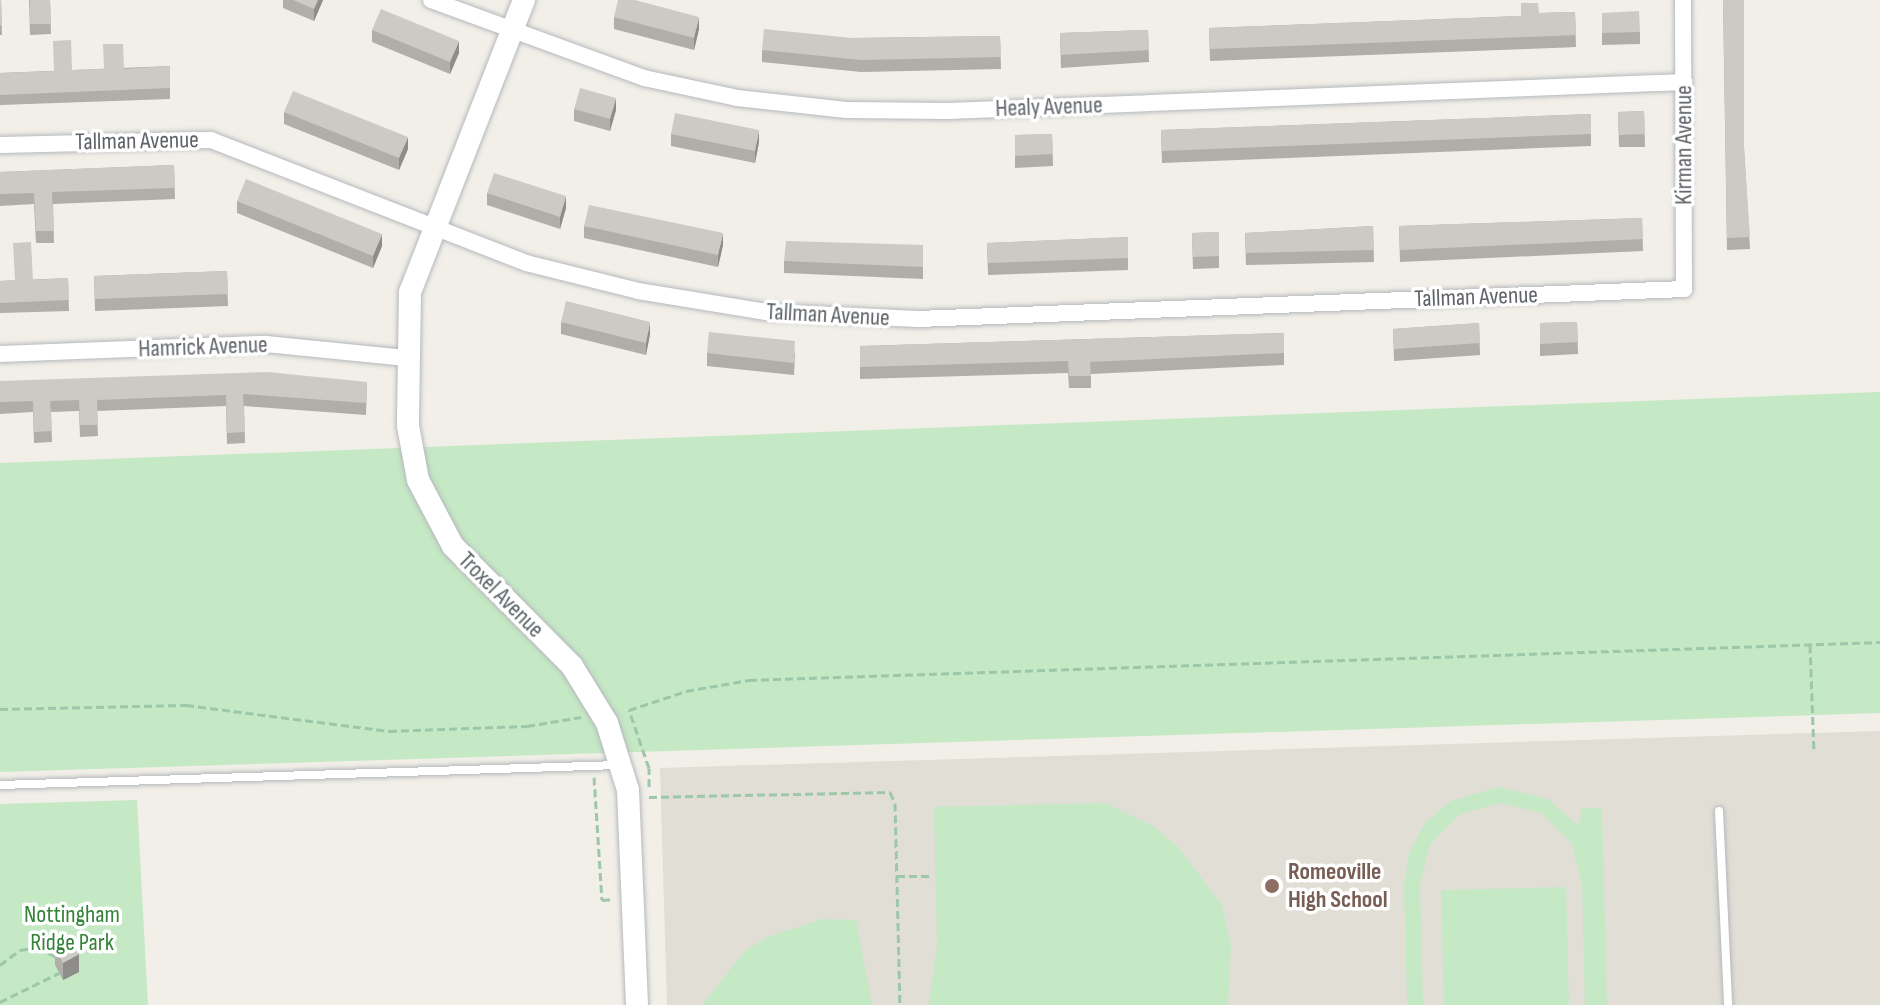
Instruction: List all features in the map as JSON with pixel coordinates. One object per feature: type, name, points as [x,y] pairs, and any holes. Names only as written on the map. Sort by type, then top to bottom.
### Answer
[{"type":"street","name":"Healy Avenue","points":[[431,0],[596,64],[692,89],[859,111],[1684,82]]},
{"type":"street","name":"Troxel Avenue","points":[[524,0],[433,226],[410,292],[406,358],[412,451],[439,524],[465,562],[572,666],[607,723],[623,765],[637,1005]]},
{"type":"street","name":"Kirman Avenue","points":[[1683,0],[1684,289]]},
{"type":"street","name":"Tallman Avenue","points":[[0,145],[211,140],[526,263],[638,291],[736,308],[859,318],[1684,289]]},
{"type":"street","name":"Hamrick Avenue","points":[[0,354],[266,344],[406,358]]},
{"type":"lane","points":[[0,785],[623,765]]},
{"type":"lane","points":[[1719,811],[1728,1005]]},
{"type":"path","points":[[649,812],[649,768],[629,710],[686,691],[749,680],[1880,642]]},
{"type":"path","points":[[1810,645],[1814,752]]},
{"type":"path","points":[[0,709],[186,705],[389,731],[527,726],[582,716],[587,725]]},
{"type":"path","points":[[594,765],[602,900],[631,899]]},
{"type":"path","points":[[649,797],[883,789],[895,803],[900,1005]]},
{"type":"path","points":[[897,876],[931,876]]},
{"type":"path","points":[[0,965],[20,950],[38,947],[61,962]]},
{"type":"path","points":[[0,1002],[59,973]]},
{"type":"shaded area","name":"Romeoville High School","points":[[1880,731],[1880,1005],[667,1005],[660,768]]},
{"type":"green space","points":[[1880,392],[1880,713],[0,772],[0,463]]},
{"type":"green space","points":[[1499,787],[1548,799],[1580,827],[1581,808],[1602,808],[1607,1005],[1585,1005],[1582,883],[1571,843],[1541,813],[1500,803],[1460,814],[1430,844],[1420,885],[1423,1005],[1407,1005],[1404,886],[1409,853],[1425,823],[1451,801]]},
{"type":"green space","name":"Nottingham Ridge Park","points":[[137,800],[148,1005],[0,1005],[0,804]]},
{"type":"green space","points":[[1105,803],[1153,826],[1178,847],[1222,905],[1231,945],[1228,1005],[929,1005],[937,944],[934,807]]},
{"type":"green space","points":[[1566,887],[1569,1005],[1444,1005],[1441,890]]},
{"type":"green space","points":[[822,919],[856,920],[872,1005],[702,1005],[745,951],[767,937]]},
{"type":"building","points":[[30,0],[50,0],[51,24],[30,24]]},
{"type":"building","points":[[293,0],[318,0],[314,9]]},
{"type":"building","points":[[618,0],[635,0],[699,17],[694,38],[614,17]]},
{"type":"building","points":[[1723,0],[1744,0],[1744,148],[1750,237],[1727,238]]},
{"type":"building","points":[[1521,3],[1538,3],[1539,13],[1575,12],[1576,35],[1210,49],[1209,28],[1521,16]]},
{"type":"building","points":[[381,9],[459,41],[450,62],[372,30]]},
{"type":"building","points":[[1639,11],[1640,32],[1602,33],[1602,13]]},
{"type":"building","points":[[764,29],[852,38],[1000,36],[1001,57],[861,60],[762,50]]},
{"type":"building","points":[[1148,30],[1149,50],[1061,55],[1060,33]]},
{"type":"building","points":[[71,40],[72,70],[104,69],[103,44],[123,44],[124,69],[170,66],[170,88],[0,95],[0,73],[54,71],[53,41]]},
{"type":"building","points":[[580,88],[616,98],[610,119],[574,109]]},
{"type":"building","points":[[293,91],[408,137],[399,158],[284,112]]},
{"type":"building","points":[[1644,111],[1645,134],[1619,135],[1618,112]]},
{"type":"building","points":[[675,113],[759,130],[755,151],[671,134]]},
{"type":"building","points":[[1591,114],[1591,134],[1162,151],[1161,130]]},
{"type":"building","points":[[1052,134],[1053,154],[1015,156],[1015,135]]},
{"type":"building","points":[[174,165],[175,188],[52,192],[54,231],[36,231],[34,193],[0,194],[0,172]]},
{"type":"building","points":[[494,173],[566,196],[560,217],[487,193]]},
{"type":"building","points":[[246,179],[382,234],[373,256],[237,201]]},
{"type":"building","points":[[589,205],[723,233],[718,255],[584,226]]},
{"type":"building","points":[[1642,218],[1643,239],[1400,250],[1399,226]]},
{"type":"building","points":[[1373,226],[1374,250],[1246,253],[1245,233]]},
{"type":"building","points":[[1219,232],[1219,256],[1193,257],[1192,233]]},
{"type":"building","points":[[1128,237],[1128,258],[988,263],[987,243]]},
{"type":"building","points":[[786,241],[923,245],[923,267],[784,261]]},
{"type":"building","points":[[31,242],[33,280],[68,278],[69,300],[0,303],[0,281],[15,280],[13,243]]},
{"type":"building","points":[[227,271],[228,294],[95,299],[94,276]]},
{"type":"building","points":[[566,301],[650,322],[646,343],[561,322]]},
{"type":"building","points":[[1577,322],[1578,342],[1540,344],[1540,323]]},
{"type":"building","points":[[1479,323],[1480,343],[1394,349],[1393,329]]},
{"type":"building","points":[[709,332],[795,341],[794,363],[707,353]]},
{"type":"building","points":[[1284,333],[1284,353],[1090,362],[1091,376],[1069,376],[1068,361],[860,367],[860,346]]},
{"type":"building","points":[[268,372],[367,382],[366,403],[243,394],[245,432],[227,433],[226,395],[97,400],[98,425],[80,425],[79,400],[50,401],[52,431],[34,432],[33,401],[0,402],[0,381]]},
{"type":"building","points":[[72,939],[79,954],[63,963],[55,947]]},
{"type":"place","name":"Romeoville High School","points":[[1272,886]]}]
